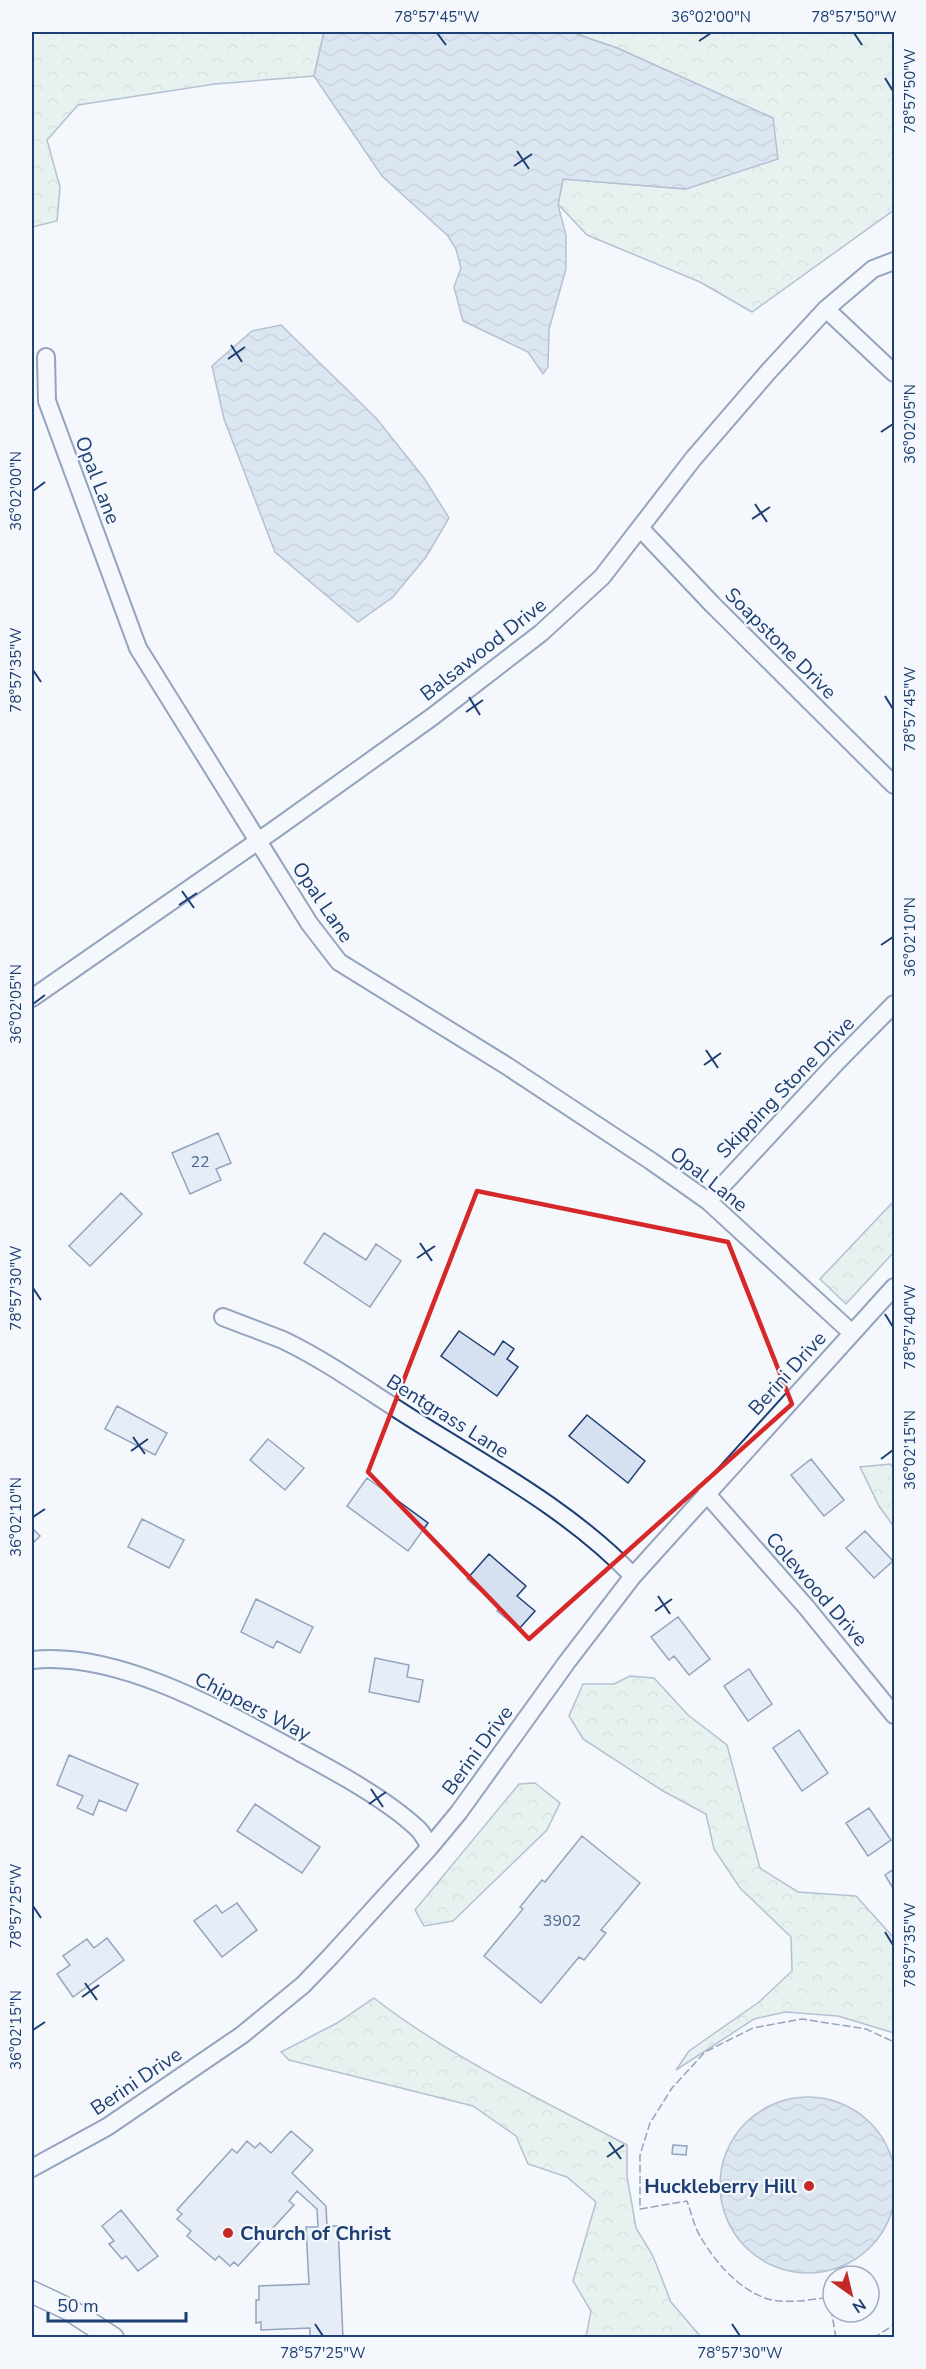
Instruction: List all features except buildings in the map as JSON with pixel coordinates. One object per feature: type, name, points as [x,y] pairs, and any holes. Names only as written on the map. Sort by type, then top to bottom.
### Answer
[{"type":"street","name":"Balsawood Drive","points":[[32,998],[432,717],[541,633],[602,577],[700,451],[826,309],[873,269],[894,261]]},
{"type":"street","points":[[826,309],[894,373]]},
{"type":"street","name":"Opal Lane","points":[[45,357],[47,401],[138,648],[309,923],[339,962],[516,1072],[708,1201],[852,1333]]},
{"type":"street","name":"Soapstone Drive","points":[[640,528],[894,786]]},
{"type":"street","name":"Skipping Stone Drive","points":[[708,1201],[894,1004]]},
{"type":"street","name":"Berini Drive","points":[[32,2168],[107,2127],[272,2012],[330,1957],[459,1812],[567,1662],[633,1576],[894,1287]]},
{"type":"street","name":"Bentgrass Lane","points":[[223,1317],[283,1341],[308,1354],[499,1472],[614,1556],[633,1576]]},
{"type":"street","name":"Colewood Drive","points":[[706,1493],[813,1615],[894,1715]]},
{"type":"street","name":"Chippers Way","points":[[32,1660],[47,1658],[90,1663],[144,1678],[213,1705],[360,1788],[419,1829],[430,1847]]},
{"type":"street","points":[[32,2292],[68,2309],[113,2337]]},
{"type":"highlighted area","points":[[477,1191],[728,1242],[792,1404],[529,1639],[368,1472]]},
{"type":"green space","points":[[32,32],[324,32],[314,76],[215,84],[78,105],[47,140],[60,187],[57,221],[32,227]]},
{"type":"green space","points":[[575,32],[894,32],[894,210],[752,312],[700,282],[587,235],[558,204],[563,179],[686,189],[773,118],[617,48]]},
{"type":"green space","points":[[894,1201],[894,1252],[846,1304],[820,1279]]},
{"type":"green space","points":[[890,1464],[894,1468],[894,1527],[879,1506],[860,1467]]},
{"type":"green space","points":[[630,1676],[654,1678],[688,1715],[727,1745],[760,1868],[798,1892],[856,1896],[894,1938],[894,2033],[838,2016],[785,2012],[754,2019],[676,2070],[689,2051],[759,2002],[792,1971],[791,1937],[740,1888],[714,1849],[706,1814],[663,1791],[583,1739],[569,1716],[583,1684],[614,1684]]},
{"type":"green space","points":[[535,1783],[560,1803],[547,1830],[453,1921],[424,1926],[415,1910],[519,1784]]},
{"type":"green space","points":[[374,1998],[403,2020],[465,2059],[627,2145],[627,2176],[636,2228],[653,2256],[671,2302],[701,2337],[586,2337],[591,2311],[573,2281],[596,2202],[567,2177],[528,2164],[516,2136],[473,2106],[289,2060],[281,2052],[337,2023]]},
{"type":"water","points":[[324,32],[575,32],[617,48],[773,118],[778,159],[686,189],[563,179],[558,205],[566,235],[566,269],[549,329],[548,367],[543,374],[528,352],[463,321],[454,287],[461,268],[456,249],[448,236],[382,176],[314,76]]},
{"type":"water","points":[[281,325],[376,418],[424,478],[449,518],[426,557],[393,597],[358,622],[275,552],[224,419],[212,366],[252,331]]},
{"type":"water","points":[[808,2097],[825,2099],[857,2112],[881,2136],[894,2168],[896,2185],[894,2202],[881,2234],[857,2258],[846,2264],[821,2264],[821,2271],[791,2271],[759,2258],[735,2234],[722,2202],[720,2185],[722,2168],[735,2136],[759,2112],[791,2099]]},
{"type":"fence","points":[[836,2338],[829,2297],[783,2301],[768,2299],[747,2289],[720,2265],[706,2246],[696,2228],[687,2201],[640,2209],[640,2155],[650,2123],[672,2088],[705,2052],[753,2028],[802,2019],[866,2029],[894,2042]]},
{"type":"fence","points":[[873,2338],[894,2325]]},
{"type":"place","name":"Huckleberry Hill","points":[[809,2186]]},
{"type":"place","name":"Church of Christ","points":[[228,2233]]}]
